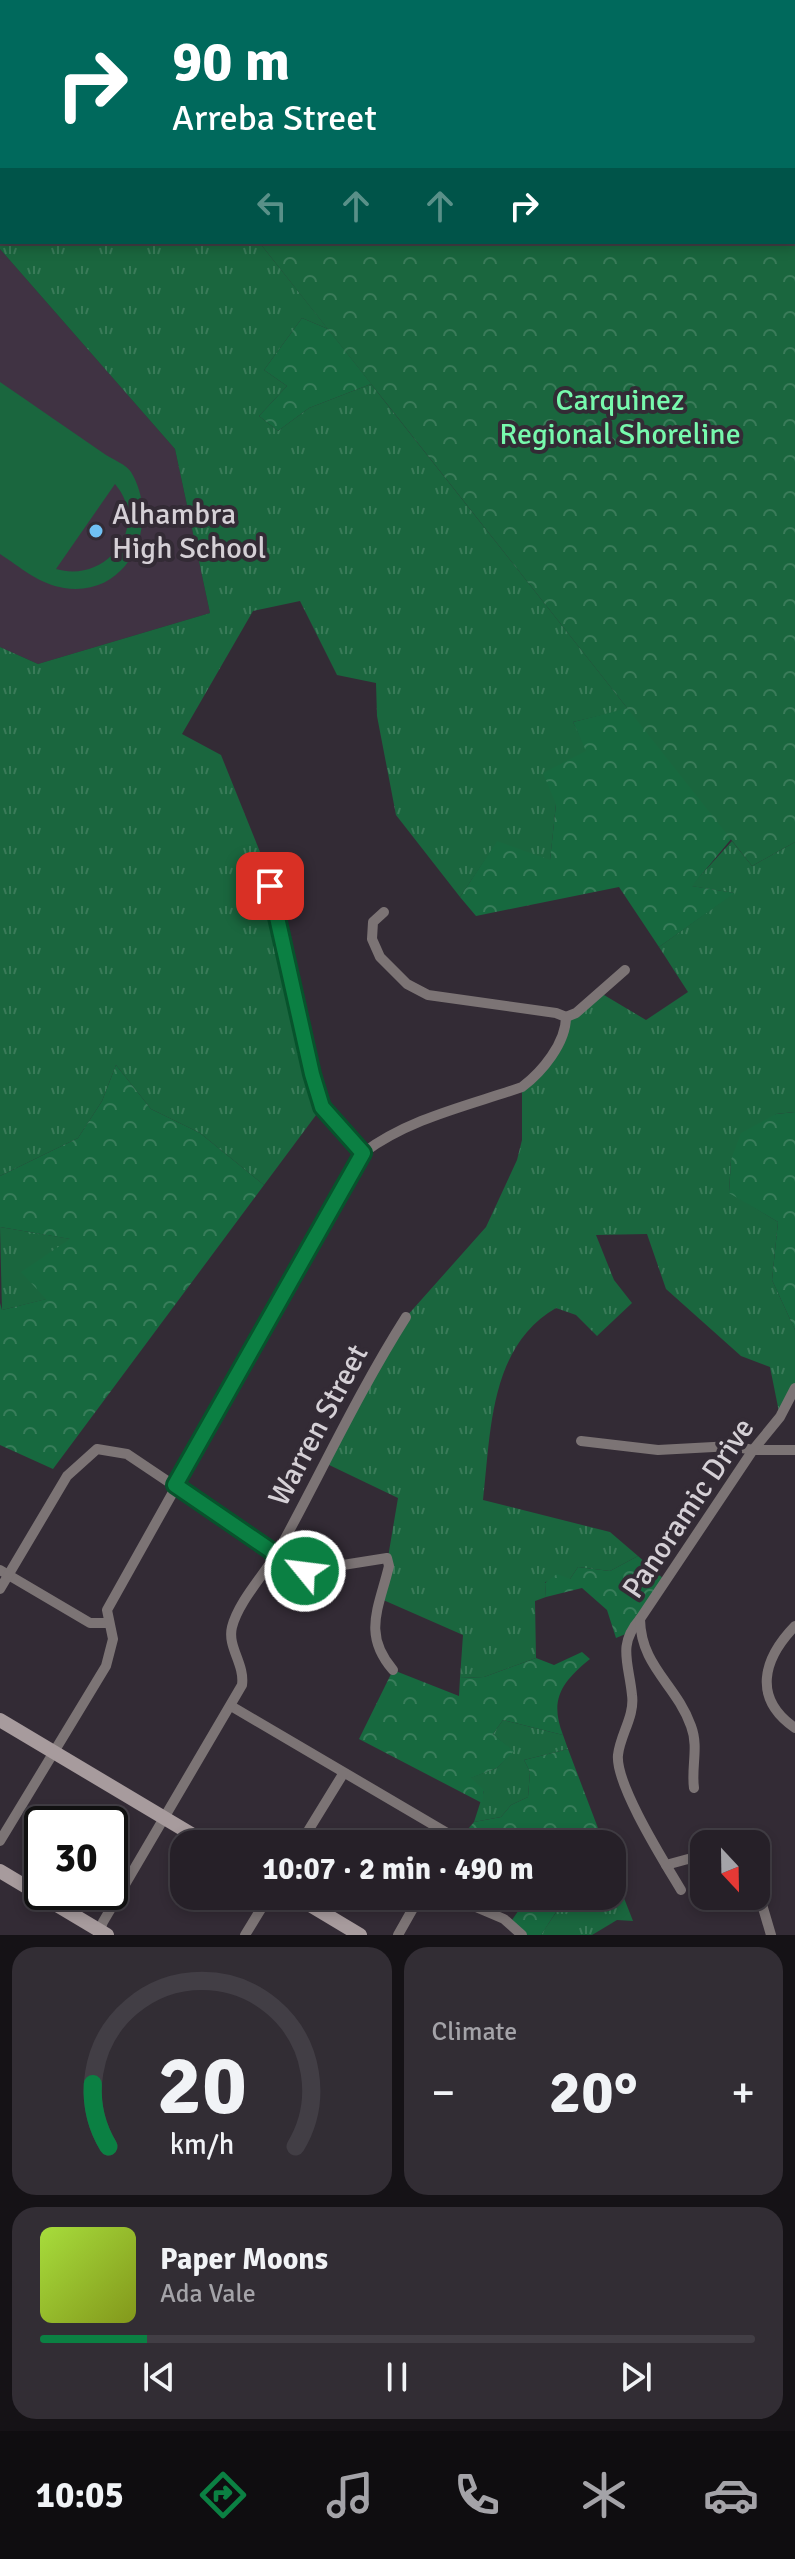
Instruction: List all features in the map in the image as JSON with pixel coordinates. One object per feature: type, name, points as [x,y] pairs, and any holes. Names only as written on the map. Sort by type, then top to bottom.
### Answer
[{"type":"main road","points":[[0,1720],[185,1830]]},
{"type":"main road","points":[[0,1871],[102,1934]]},
{"type":"main road","points":[[318,1910],[360,1935]]},
{"type":"street","points":[[264,862],[322,1107],[363,1153]]},
{"type":"street","points":[[384,912],[373,922],[372,939],[380,957],[407,984],[428,995],[566,1017],[576,1013],[625,970]]},
{"type":"street","points":[[0,1841],[106,1666],[113,1639],[107,1610],[363,1153],[389,1133],[410,1124],[522,1087],[536,1077],[556,1046],[566,1029],[566,1017]]},
{"type":"street","name":"Warren Street","points":[[102,1934],[164,1817],[231,1706],[244,1673],[230,1637],[233,1623],[275,1557],[368,1376],[406,1317]]},
{"type":"street","name":"Panoramic Drive","points":[[694,1788],[691,1769],[696,1750],[693,1728],[645,1652],[640,1619],[753,1450],[768,1433],[795,1388]]},
{"type":"street","points":[[768,1433],[769,1442],[777,1449]]},
{"type":"street","points":[[581,1441],[658,1450],[732,1446],[753,1450],[795,1450]]},
{"type":"street","points":[[0,1589],[4,1572],[67,1476],[97,1449],[127,1454],[175,1485],[282,1565],[305,1571],[387,1558],[389,1566],[374,1629],[377,1651],[393,1670]]},
{"type":"street","points":[[4,1572],[90,1623],[108,1623]]},
{"type":"street","points":[[640,1619],[628,1633],[626,1656],[633,1699],[618,1756],[621,1773],[681,1890]]},
{"type":"street","points":[[795,1626],[771,1657],[766,1684],[777,1712],[795,1728]]},
{"type":"street","points":[[231,1706],[442,1830]]},
{"type":"street","points":[[309,1830],[343,1774]]},
{"type":"street","points":[[666,1865],[690,1860]]},
{"type":"street","points":[[245,1935],[260,1910]]},
{"type":"street","points":[[398,1935],[412,1910]]},
{"type":"street","points":[[483,1910],[504,1919],[522,1935]]},
{"type":"street","points":[[764,1910],[771,1935]]},
{"type":"shaded area","name":"Alhambra High School","points":[[0,249],[175,449],[210,613],[38,664],[0,647]]},
{"type":"green space","points":[[0,244],[261,244],[328,329],[302,318],[264,370],[287,386],[259,416],[278,431],[309,408],[371,384],[628,709],[573,722],[587,751],[556,804],[550,861],[497,842],[460,897],[396,815],[377,716],[376,683],[337,675],[300,601],[253,611],[182,734],[221,755],[264,862],[322,1107],[264,1185],[200,1133],[151,1109],[116,1065],[102,1101],[78,1138],[0,1176],[0,647],[38,664],[210,613],[175,449],[0,249]]},
{"type":"green space","name":"Carquinez Regional Shoreline","points":[[261,244],[795,244],[795,842],[752,866]]},
{"type":"green space","points":[[302,318],[328,329],[388,405],[371,384],[309,408],[278,431],[259,416],[287,386],[264,370]]},
{"type":"green space","points":[[0,382],[129,469],[139,491],[143,512],[141,533],[123,569],[107,581],[87,588],[64,588],[46,583],[0,554]],"holes":[[[115,484],[125,500],[128,517],[126,533],[107,560],[92,568],[75,571],[56,569]]]},
{"type":"green space","points":[[656,701],[752,814],[692,886],[735,893],[659,947],[619,887],[476,916],[460,897],[497,841],[550,860],[556,804],[543,773],[586,751],[573,722]]},
{"type":"green space","points":[[732,841],[752,866],[795,842],[795,1112],[776,1114],[731,1160],[729,1192],[778,1222],[772,1280],[795,1330],[795,1388],[780,1417],[770,1367],[741,1356],[666,1289],[647,1234],[596,1235],[614,1280],[632,1303],[597,1336],[576,1315],[556,1308],[534,1325],[517,1345],[497,1393],[483,1500],[610,1532],[638,1556],[610,1571],[578,1567],[570,1579],[545,1582],[546,1597],[535,1601],[536,1658],[484,1677],[460,1678],[463,1635],[381,1599],[398,1498],[325,1463],[406,1317],[486,1227],[517,1160],[522,1140],[522,1087],[556,1046],[566,1017],[599,992],[646,1020],[688,992],[659,947],[734,893],[691,886]]},
{"type":"green space","points":[[116,1065],[151,1109],[200,1133],[264,1185],[53,1469],[0,1445],[0,1303],[2,1310],[46,1299],[21,1272],[70,1239],[0,1227],[0,1176],[78,1138],[102,1101]]},
{"type":"green space","points":[[795,1112],[795,1330],[772,1280],[778,1222],[729,1193],[731,1160],[741,1133],[776,1114]]},
{"type":"green space","points":[[0,1227],[71,1239],[47,1299],[2,1310]]},
{"type":"green space","points":[[638,1556],[666,1581],[628,1633],[616,1638],[607,1610],[582,1588],[546,1597],[545,1583],[557,1574],[570,1579],[578,1567],[610,1571]]},
{"type":"green space","points":[[582,1652],[590,1659],[565,1684],[558,1701],[557,1711],[563,1735],[503,1720],[493,1734],[514,1751],[497,1768],[471,1778],[484,1790],[482,1803],[359,1739],[393,1670],[459,1696],[460,1678],[484,1677],[536,1658],[554,1665]]},
{"type":"green space","points":[[503,1720],[563,1735],[568,1749],[524,1760],[530,1772],[528,1797],[511,1805],[501,1817],[474,1822],[484,1791],[470,1778],[497,1768],[513,1751],[493,1734]]},
{"type":"green space","points":[[568,1749],[599,1830],[467,1830],[474,1822],[501,1817],[511,1805],[528,1797],[530,1772],[524,1760]]},
{"type":"green space","points":[[626,1903],[633,1921],[617,1920],[592,1935],[541,1935],[557,1912],[626,1910]]},
{"type":"green space","points":[[519,1910],[557,1910],[541,1935],[525,1935],[512,1920]]},
{"type":"place","name":"Alhambra High School","points":[[96,531]]},
{"type":"route","points":[[270,886],[322,1107],[363,1153],[175,1485],[270,1550],[282,1565],[305,1571]]}]
